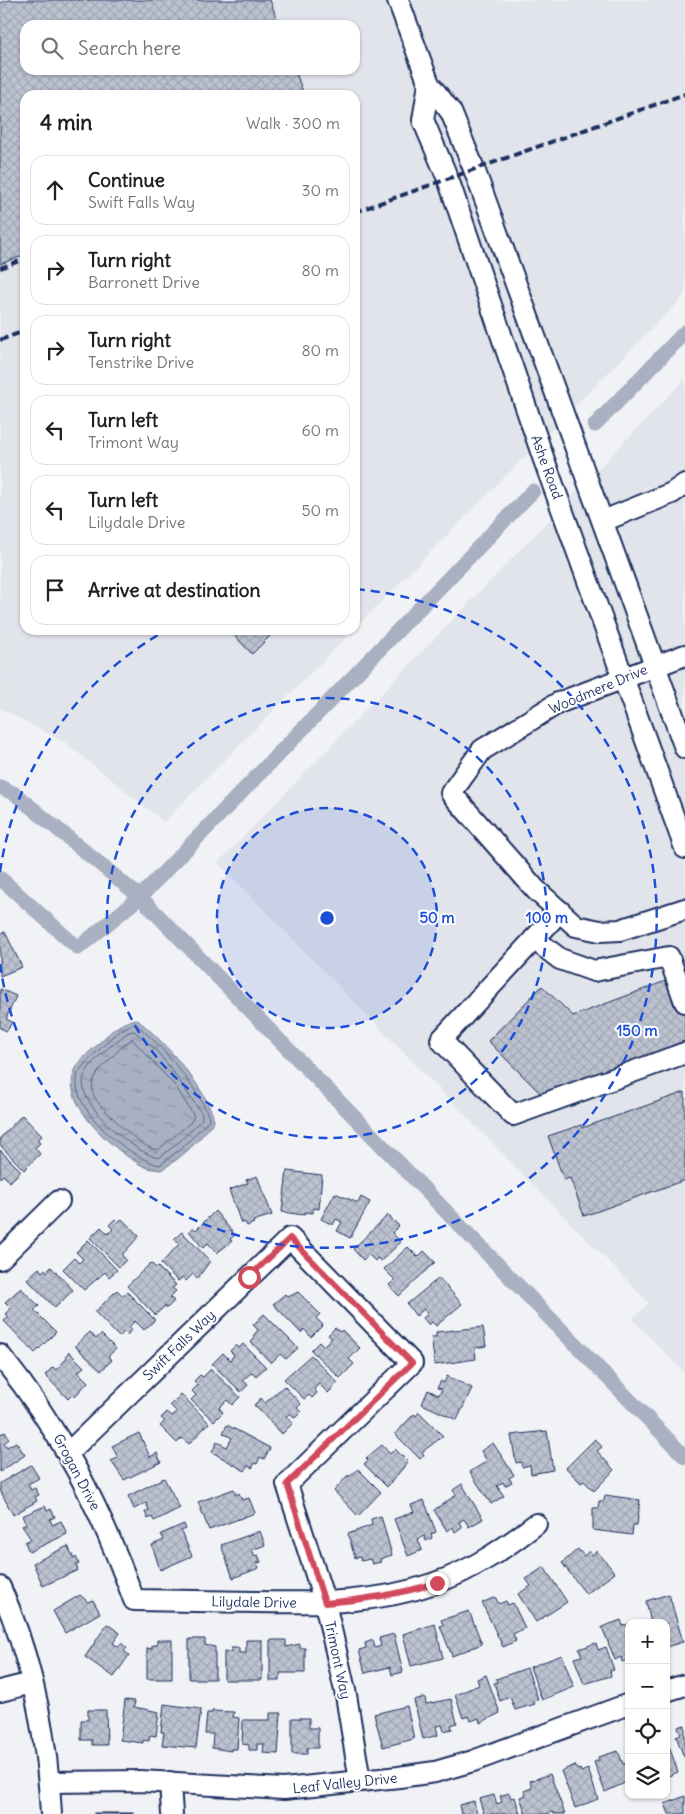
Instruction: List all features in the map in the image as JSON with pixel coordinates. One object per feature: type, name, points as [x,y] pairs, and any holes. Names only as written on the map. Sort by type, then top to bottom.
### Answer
[{"type":"street","name":"Ashe Road","points":[[398,0],[429,84],[451,112],[571,432],[685,748]]},
{"type":"street","name":"Ashe Road","points":[[429,84],[423,120],[448,179],[544,460],[685,848]]},
{"type":"street","points":[[602,521],[672,493],[685,484]]},
{"type":"street","name":"Woodmere Drive","points":[[560,911],[536,890],[451,792],[482,750],[558,703],[685,654]]},
{"type":"street","points":[[685,909],[620,930],[600,932],[576,926],[560,911],[441,1040],[512,1115],[685,1053]]},
{"type":"street","points":[[534,939],[560,958],[594,971],[669,957],[685,1002]]},
{"type":"street","points":[[0,1259],[59,1201]]},
{"type":"street","name":"Swift Falls Way","points":[[69,1452],[290,1238],[412,1363],[287,1484]]},
{"type":"street","name":"Grogan Drive","points":[[0,1355],[48,1419],[69,1452],[115,1548],[134,1600]]},
{"type":"street","name":"Trimont Way","points":[[287,1484],[325,1603],[346,1695],[360,1781]]},
{"type":"street","name":"Lilydale Drive","points":[[134,1600],[325,1603],[369,1600],[404,1593],[437,1583],[469,1569],[499,1552],[536,1524]]},
{"type":"street","points":[[0,1587],[19,1637],[32,1683],[42,1729],[51,1814]]},
{"type":"street","points":[[0,1691],[32,1683]]},
{"type":"street","name":"Leaf Valley Drive","points":[[49,1782],[170,1782],[284,1789],[435,1772],[625,1705]]},
{"type":"street","points":[[170,1782],[172,1814]]},
{"type":"shaded area","points":[[0,0],[685,0],[685,295],[360,623],[360,90],[20,90],[20,635],[348,635],[164,822],[66,743],[0,708]]},
{"type":"shaded area","points":[[685,379],[685,1373],[632,1319],[649,1303],[218,863]]},
{"type":"water","points":[[136,1019],[158,1038],[183,1066],[204,1095],[211,1109],[214,1121],[190,1148],[161,1170],[143,1166],[106,1139],[83,1113],[72,1086],[75,1069],[86,1055],[114,1030],[124,1023]]},
{"type":"building","points":[[8,0],[270,0],[277,20],[20,20],[20,75],[297,75],[302,90],[20,90],[20,257],[0,264],[0,3]]},
{"type":"building","points":[[234,635],[271,635],[252,654]]},
{"type":"building","points":[[5,932],[22,967],[0,976],[0,934]]},
{"type":"building","points":[[671,979],[685,1015],[685,1041],[542,1095],[488,1041],[542,986],[573,1016]]},
{"type":"building","points":[[0,989],[16,996],[6,1019],[12,1022],[7,1031],[0,1028]]},
{"type":"building","points":[[685,1092],[685,1180],[584,1216],[570,1178],[564,1180],[548,1136],[581,1125],[582,1128]]},
{"type":"building","points":[[22,1115],[42,1136],[37,1140],[40,1143],[35,1148],[40,1154],[24,1170],[0,1145],[0,1138]]},
{"type":"building","points":[[0,1150],[21,1171],[10,1182],[3,1175],[0,1178]]},
{"type":"building","points":[[287,1171],[322,1175],[319,1209],[313,1208],[313,1213],[305,1212],[304,1215],[282,1212]]},
{"type":"building","points":[[257,1176],[272,1215],[253,1221],[254,1223],[247,1226],[245,1222],[241,1223],[229,1190],[248,1183],[246,1180]]},
{"type":"building","points":[[335,1193],[358,1203],[361,1197],[370,1202],[350,1238],[337,1231],[342,1222],[336,1219],[333,1225],[321,1219]]},
{"type":"building","points":[[215,1211],[235,1235],[230,1239],[232,1241],[217,1253],[208,1243],[203,1248],[189,1231],[193,1228],[196,1230]]},
{"type":"building","points":[[388,1215],[399,1226],[392,1233],[401,1242],[381,1261],[377,1258],[375,1261],[369,1255],[363,1260],[353,1249]]},
{"type":"building","points":[[115,1219],[118,1222],[122,1219],[139,1236],[122,1255],[126,1260],[119,1267],[90,1238],[101,1227],[108,1234],[113,1229],[109,1225]]},
{"type":"building","points":[[182,1232],[210,1261],[197,1279],[193,1274],[186,1281],[183,1277],[178,1281],[161,1264],[179,1244],[174,1239]]},
{"type":"building","points":[[88,1240],[117,1270],[109,1277],[105,1272],[84,1290],[63,1269],[74,1258],[79,1263],[83,1259],[76,1252]]},
{"type":"building","points":[[408,1247],[418,1257],[424,1251],[435,1262],[399,1296],[389,1285],[395,1280],[384,1269]]},
{"type":"building","points":[[151,1263],[156,1268],[158,1267],[176,1285],[172,1288],[176,1291],[170,1297],[174,1301],[155,1315],[127,1286]]},
{"type":"building","points":[[51,1267],[73,1290],[55,1308],[27,1279],[39,1268],[42,1272],[45,1269],[47,1272]]},
{"type":"building","points":[[439,1278],[462,1304],[436,1326],[432,1322],[429,1325],[423,1318],[428,1314],[424,1309],[416,1316],[407,1304]]},
{"type":"building","points":[[21,1288],[39,1306],[34,1310],[56,1332],[35,1353],[4,1321],[9,1317],[5,1314],[11,1308],[5,1302]]},
{"type":"building","points":[[117,1290],[123,1296],[127,1292],[155,1320],[144,1330],[135,1321],[129,1327],[132,1329],[127,1335],[124,1332],[119,1337],[95,1312]]},
{"type":"building","points":[[298,1292],[320,1314],[316,1318],[323,1325],[311,1337],[304,1329],[301,1333],[273,1304],[285,1294],[288,1297]]},
{"type":"building","points":[[264,1314],[298,1348],[286,1359],[280,1354],[271,1363],[251,1342],[258,1330],[253,1325]]},
{"type":"building","points":[[483,1327],[486,1346],[475,1348],[476,1359],[435,1365],[431,1337],[436,1337],[436,1332]]},
{"type":"building","points":[[335,1328],[340,1332],[342,1330],[360,1348],[349,1359],[354,1364],[340,1378],[311,1350],[319,1342],[323,1346],[332,1338],[328,1335]]},
{"type":"building","points":[[90,1332],[96,1339],[101,1334],[116,1349],[108,1356],[112,1360],[101,1371],[75,1346]]},
{"type":"building","points":[[243,1344],[266,1367],[256,1376],[252,1372],[243,1380],[248,1385],[241,1392],[212,1364],[223,1353],[230,1360],[234,1355],[230,1351],[236,1345],[239,1348]]},
{"type":"building","points":[[69,1352],[84,1367],[78,1372],[88,1382],[74,1397],[72,1395],[68,1399],[45,1375],[53,1367],[56,1370],[67,1358],[65,1356]]},
{"type":"building","points":[[311,1355],[338,1383],[328,1393],[319,1384],[314,1389],[317,1393],[312,1398],[309,1395],[304,1399],[284,1379]]},
{"type":"building","points":[[211,1369],[240,1397],[232,1405],[227,1400],[219,1408],[223,1412],[214,1421],[191,1400],[196,1395],[192,1391],[198,1385],[194,1381],[200,1375],[203,1377]]},
{"type":"building","points":[[447,1376],[472,1388],[457,1420],[422,1404],[428,1390],[439,1395],[442,1389],[437,1388],[441,1381],[444,1383]]},
{"type":"building","points":[[284,1386],[301,1404],[297,1408],[301,1412],[295,1418],[290,1413],[286,1417],[293,1423],[282,1434],[254,1405],[261,1398],[265,1403]]},
{"type":"building","points":[[181,1394],[209,1423],[189,1444],[182,1438],[177,1443],[160,1426],[165,1421],[161,1418],[167,1412],[172,1416],[177,1412],[170,1405]]},
{"type":"building","points":[[419,1412],[443,1436],[422,1452],[424,1455],[420,1459],[395,1434],[414,1414],[416,1416]]},
{"type":"building","points":[[227,1425],[270,1448],[264,1459],[260,1457],[257,1464],[255,1463],[252,1468],[248,1465],[245,1471],[212,1452],[217,1442],[227,1447],[232,1438],[223,1433]]},
{"type":"building","points":[[547,1431],[553,1470],[531,1474],[530,1465],[522,1467],[521,1462],[516,1463],[511,1435]]},
{"type":"building","points":[[5,1432],[9,1439],[4,1443],[7,1447],[16,1442],[25,1455],[0,1472],[0,1434]]},
{"type":"building","points":[[139,1433],[150,1457],[157,1453],[161,1462],[124,1480],[111,1461],[118,1458],[112,1446]]},
{"type":"building","points":[[595,1439],[602,1447],[597,1451],[614,1470],[594,1491],[584,1481],[581,1483],[566,1468]]},
{"type":"building","points":[[493,1443],[514,1475],[509,1478],[512,1482],[505,1486],[503,1482],[497,1486],[504,1496],[491,1504],[470,1472],[487,1461],[481,1451]]},
{"type":"building","points":[[382,1445],[390,1454],[395,1449],[408,1462],[387,1487],[364,1464],[368,1460],[366,1458]]},
{"type":"building","points":[[31,1465],[39,1478],[28,1484],[31,1490],[35,1488],[39,1495],[35,1497],[37,1501],[13,1515],[0,1490],[0,1483]]},
{"type":"building","points":[[358,1469],[381,1492],[358,1516],[334,1491],[348,1475],[349,1477]]},
{"type":"building","points":[[164,1478],[180,1508],[154,1521],[152,1517],[148,1519],[145,1512],[149,1510],[146,1503],[134,1509],[128,1496]]},
{"type":"building","points":[[462,1484],[483,1519],[469,1527],[464,1519],[459,1522],[462,1527],[455,1532],[453,1527],[447,1531],[434,1510],[456,1495],[453,1490]]},
{"type":"building","points":[[234,1489],[236,1495],[239,1493],[242,1500],[249,1498],[255,1513],[209,1530],[198,1502]]},
{"type":"building","points":[[605,1495],[640,1500],[637,1525],[633,1525],[632,1535],[593,1530],[593,1508],[598,1508],[599,1501],[604,1501]]},
{"type":"building","points":[[424,1500],[436,1532],[431,1534],[432,1538],[426,1541],[424,1536],[418,1539],[422,1550],[408,1556],[394,1519],[414,1512],[411,1505]]},
{"type":"building","points":[[45,1506],[47,1511],[51,1509],[55,1517],[50,1519],[52,1525],[61,1521],[67,1534],[29,1552],[25,1542],[31,1539],[22,1526],[26,1524],[22,1516]]},
{"type":"building","points":[[381,1516],[392,1555],[380,1559],[381,1562],[372,1564],[370,1559],[361,1561],[360,1557],[355,1558],[348,1534],[372,1525],[371,1519]]},
{"type":"building","points":[[184,1524],[186,1529],[181,1531],[192,1556],[160,1570],[152,1545],[164,1540],[161,1534]]},
{"type":"building","points":[[260,1531],[265,1545],[252,1550],[255,1556],[258,1555],[261,1562],[257,1563],[259,1568],[233,1578],[221,1545]]},
{"type":"building","points":[[68,1546],[74,1559],[76,1557],[79,1564],[76,1565],[78,1570],[43,1586],[33,1563]]},
{"type":"building","points":[[578,1549],[584,1556],[589,1551],[592,1555],[597,1551],[615,1573],[586,1594],[562,1563]]},
{"type":"building","points":[[544,1567],[567,1602],[536,1622],[518,1594],[531,1586],[526,1579]]},
{"type":"building","points":[[669,1594],[683,1642],[670,1646],[670,1619],[650,1619],[646,1601]]},
{"type":"building","points":[[80,1595],[88,1602],[93,1600],[100,1613],[65,1633],[53,1611]]},
{"type":"building","points":[[495,1597],[499,1604],[506,1601],[508,1605],[513,1603],[525,1628],[513,1634],[516,1641],[503,1647],[482,1603]]},
{"type":"building","points":[[469,1611],[482,1644],[452,1656],[440,1626],[443,1625],[441,1620]]},
{"type":"building","points":[[621,1620],[623,1626],[625,1625],[625,1661],[622,1662],[621,1657],[615,1660],[602,1627]]},
{"type":"building","points":[[107,1624],[120,1633],[113,1643],[119,1647],[121,1643],[127,1648],[124,1651],[129,1655],[114,1677],[85,1657]]},
{"type":"building","points":[[435,1624],[443,1658],[411,1666],[403,1634]]},
{"type":"building","points":[[394,1634],[403,1672],[392,1675],[390,1667],[365,1673],[359,1650],[366,1648],[365,1643],[373,1640],[375,1648],[381,1646],[379,1638]]},
{"type":"building","points":[[189,1639],[205,1639],[205,1645],[215,1647],[215,1679],[189,1679]]},
{"type":"building","points":[[157,1640],[172,1640],[172,1679],[147,1679],[147,1648],[152,1649],[152,1645],[157,1645]]},
{"type":"building","points":[[246,1640],[262,1640],[262,1680],[224,1680],[224,1652],[231,1652],[231,1648],[239,1648],[239,1653],[246,1653]]},
{"type":"building","points":[[270,1640],[286,1640],[286,1647],[300,1644],[300,1648],[305,1648],[305,1673],[280,1673],[280,1681],[270,1681]]},
{"type":"building","points":[[596,1643],[598,1650],[606,1647],[614,1670],[610,1671],[611,1676],[584,1684],[574,1658],[582,1656],[579,1649]]},
{"type":"building","points":[[562,1655],[574,1687],[542,1700],[530,1667]]},
{"type":"building","points":[[527,1668],[538,1699],[533,1701],[535,1704],[515,1710],[510,1697],[500,1701],[494,1683],[497,1682],[496,1679]]},
{"type":"building","points":[[486,1675],[500,1713],[480,1723],[479,1718],[471,1721],[469,1716],[463,1718],[455,1695],[479,1685],[477,1679]]},
{"type":"building","points":[[425,1697],[426,1704],[451,1699],[457,1723],[451,1725],[452,1729],[444,1731],[442,1725],[436,1726],[438,1735],[423,1739],[414,1700]]},
{"type":"building","points":[[125,1700],[135,1701],[134,1707],[159,1712],[156,1736],[150,1735],[149,1741],[143,1740],[143,1743],[120,1740]]},
{"type":"building","points":[[164,1704],[201,1709],[196,1748],[162,1745],[164,1732],[161,1732]]},
{"type":"building","points":[[407,1706],[414,1739],[383,1747],[374,1714]]},
{"type":"building","points":[[88,1710],[106,1710],[107,1745],[92,1745],[92,1740],[81,1740],[81,1720],[88,1720]]},
{"type":"building","points":[[212,1711],[234,1712],[233,1717],[239,1718],[237,1749],[231,1749],[231,1751],[212,1748],[213,1734],[205,1734],[207,1713],[212,1713]]},
{"type":"building","points":[[270,1713],[281,1713],[278,1754],[263,1753],[264,1744],[257,1744],[257,1750],[249,1750],[249,1745],[242,1744],[243,1720],[270,1720]]},
{"type":"building","points":[[292,1718],[309,1718],[309,1728],[318,1728],[318,1748],[307,1748],[307,1754],[292,1754]]},
{"type":"building","points":[[685,1725],[684,1757],[676,1736],[681,1734],[678,1727]]},
{"type":"building","points":[[670,1749],[678,1772],[670,1775]]},
{"type":"building","points":[[618,1751],[623,1764],[625,1763],[625,1783],[605,1792],[594,1762],[599,1760],[598,1757]]},
{"type":"building","points":[[575,1765],[577,1770],[580,1769],[581,1772],[588,1769],[598,1799],[575,1808],[561,1771]]},
{"type":"building","points":[[550,1774],[565,1814],[554,1814],[553,1812],[547,1814],[526,1814],[520,1797],[526,1795],[524,1791],[532,1788],[530,1781]]},
{"type":"building","points":[[509,1793],[511,1798],[515,1797],[520,1814],[484,1814],[479,1799],[494,1795],[497,1804],[502,1802],[500,1796]]},
{"type":"building","points":[[685,1796],[685,1814],[669,1814],[665,1804]]},
{"type":"building","points":[[474,1801],[477,1814],[461,1814],[459,1805]]},
{"type":"building","points":[[133,1813],[133,1814],[94,1814]]},
{"type":"waterway","points":[[595,425],[685,332]]},
{"type":"waterway","points":[[0,878],[78,948],[140,897],[533,491]]},
{"type":"waterway","points":[[0,787],[15,794],[140,897],[685,1457]]},
{"type":"railway","points":[[360,210],[685,94]]},
{"type":"railway","points":[[0,268],[20,261]]},
{"type":"railway","points":[[0,340],[20,333]]},
{"type":"route","points":[[249,1277],[290,1238],[412,1363],[287,1484],[311,1554],[325,1603],[369,1600],[404,1593],[437,1583]]}]
